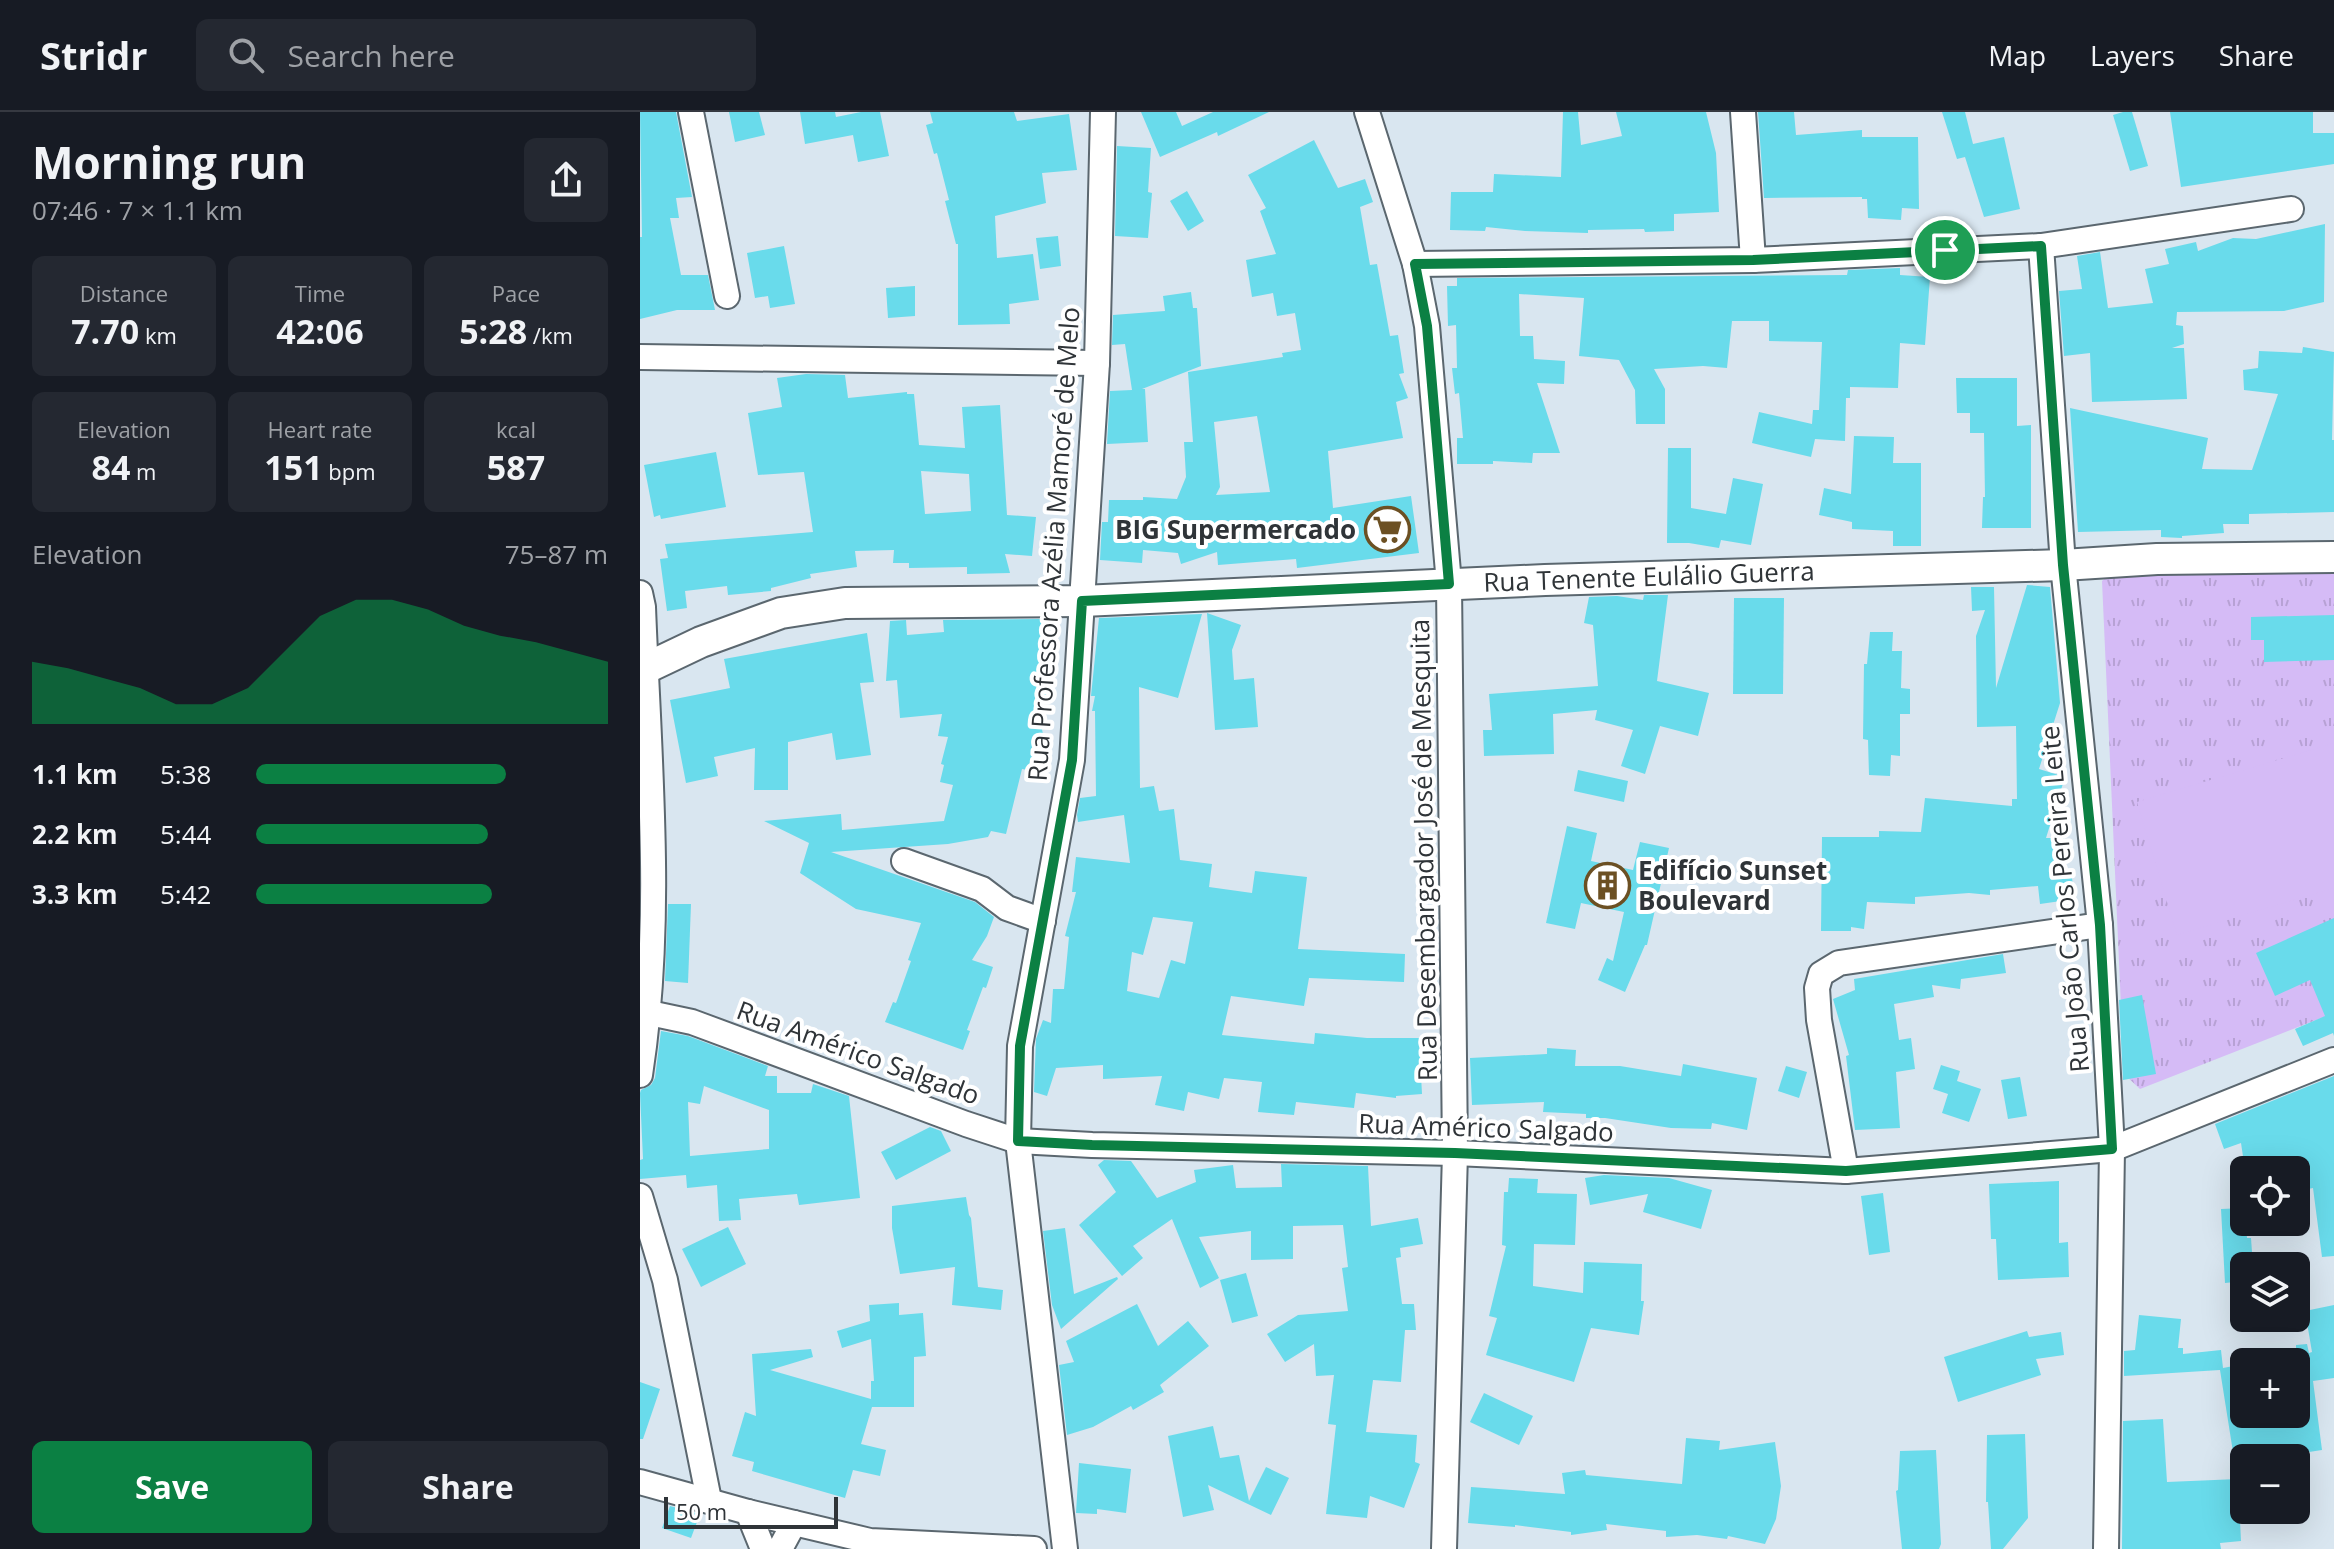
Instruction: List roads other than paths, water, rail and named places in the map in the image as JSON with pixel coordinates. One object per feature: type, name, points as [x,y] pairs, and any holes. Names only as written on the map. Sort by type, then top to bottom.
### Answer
[{"type":"street","points":[[691,112],[727,296]]},
{"type":"street","name":"Rua Professora Azélia Mamoré de Melo","points":[[1065,1549],[1018,1141],[1020,1046],[1072,760],[1097,363],[1103,112]]},
{"type":"street","name":"Rua Desembargador José de Mesquita","points":[[1367,112],[1415,264],[1427,326],[1449,584],[1455,1153],[1444,1549]]},
{"type":"street","points":[[1743,112],[1753,260]]},
{"type":"street","points":[[1415,264],[1753,260],[2041,246],[2291,209]]},
{"type":"street","name":"Rua João Carlos Pereira Leite","points":[[2041,246],[2063,565],[2100,925],[2112,1149],[2106,1549]]},
{"type":"street","points":[[640,357],[1097,363]]},
{"type":"street","name":"Rua Tenente Eulálio Guerra","points":[[643,670],[701,642],[781,613],[845,603],[1082,601],[1449,584],[2063,565],[2157,559],[2334,557]]},
{"type":"street","points":[[640,593],[654,813],[640,1075]]},
{"type":"street","points":[[904,861],[982,889],[1007,908],[1043,921]]},
{"type":"street","points":[[1846,1171],[1819,1020],[1817,988],[1821,974],[1839,963],[2100,925]]},
{"type":"street","name":"Rua Américo Salgado","points":[[645,1011],[692,1022],[1018,1141],[1455,1153],[1846,1171],[2112,1149],[2334,1060]]},
{"type":"street","points":[[640,1196],[665,1280],[709,1500]]},
{"type":"street","points":[[640,1482],[870,1541],[1034,1549]]},
{"type":"street","points":[[748,1512],[763,1549]]},
{"type":"street","points":[[780,1549],[794,1523]]},
{"type":"place","name":"BIG Supermercado","points":[[1387,530]]},
{"type":"place","name":"Edifício Sunset Boulevard","points":[[1607,886]]}]
